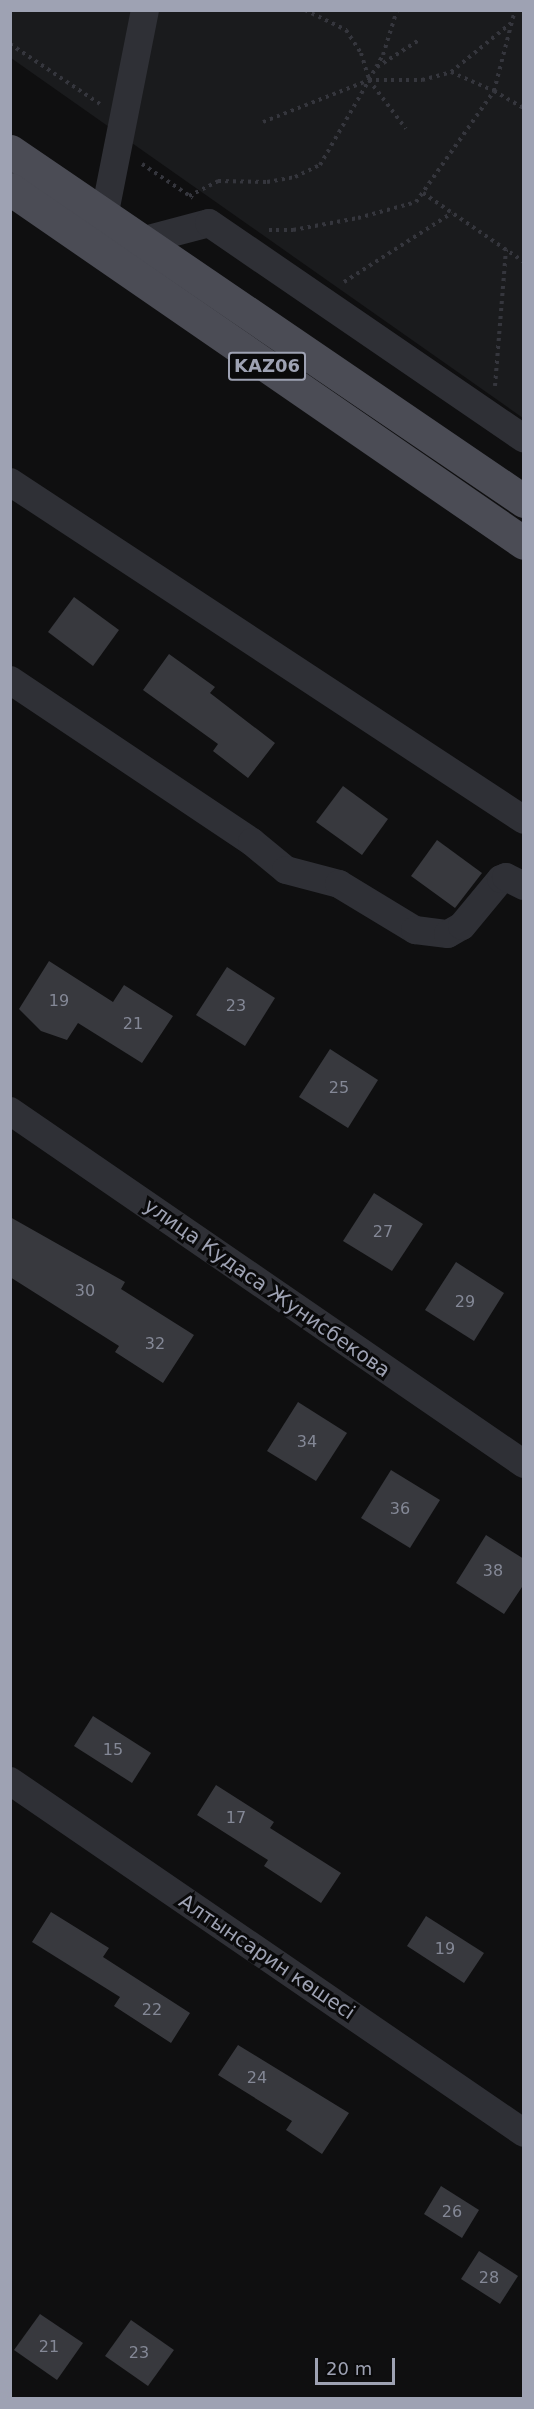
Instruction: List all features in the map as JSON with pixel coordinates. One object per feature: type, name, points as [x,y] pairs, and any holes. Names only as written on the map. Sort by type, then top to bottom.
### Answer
[{"type":"main road","name":"KАZ06","points":[[10,151],[524,501]]},
{"type":"main road","name":"KАZ06","points":[[10,189],[524,543]]},
{"type":"street","points":[[104,217],[145,10]]},
{"type":"street","points":[[141,241],[210,223],[524,439]]},
{"type":"street","points":[[10,482],[524,820]]},
{"type":"street","points":[[10,680],[252,842],[286,870],[339,884],[415,930],[448,934],[462,926],[501,879],[506,877],[524,886]]},
{"type":"street","name":"улица Кудаса Жунисбекова","points":[[10,1111],[524,1464]]},
{"type":"street","name":"Алтынсарин көшесі","points":[[10,1781],[524,2133]]},
{"type":"path","points":[[305,10],[346,30],[362,52],[369,80],[406,129]]},
{"type":"path","points":[[189,196],[218,181],[267,182],[295,177],[320,165],[377,67],[397,10]]},
{"type":"path","points":[[263,230],[293,230],[358,218],[416,202],[494,91],[515,10]]},
{"type":"path","points":[[263,122],[369,80],[422,80],[452,72],[511,23]]},
{"type":"path","points":[[377,67],[419,40]]},
{"type":"path","points":[[10,44],[123,120]]},
{"type":"path","points":[[452,72],[524,108]]},
{"type":"path","points":[[140,163],[210,209],[210,223]]},
{"type":"path","points":[[423,193],[524,262]]},
{"type":"path","points":[[317,298],[382,261],[452,213]]},
{"type":"path","points":[[495,419],[494,362],[506,249]]},
{"type":"shaded area","points":[[11,11],[523,11],[523,418],[11,58]]},
{"type":"building","points":[[74,597],[119,630],[93,666],[48,632]]},
{"type":"building","points":[[169,654],[215,687],[210,693],[275,743],[248,778],[213,751],[218,744],[143,690]]},
{"type":"building","points":[[343,786],[388,819],[362,855],[316,822]]},
{"type":"building","points":[[437,840],[482,873],[455,908],[411,876]]},
{"type":"building","points":[[49,961],[113,1002],[124,985],[173,1016],[142,1063],[78,1023],[67,1040],[41,1031],[19,1009]]},
{"type":"building","points":[[227,967],[275,998],[245,1046],[196,1015]]},
{"type":"building","points":[[330,1049],[378,1080],[348,1128],[299,1097]]},
{"type":"building","points":[[374,1193],[423,1224],[392,1271],[343,1241]]},
{"type":"building","points":[[10,1217],[125,1282],[121,1289],[194,1335],[163,1383],[115,1352],[119,1346],[10,1277]]},
{"type":"building","points":[[456,1262],[504,1293],[474,1341],[425,1310]]},
{"type":"building","points":[[298,1402],[347,1433],[316,1481],[267,1451]]},
{"type":"building","points":[[391,1470],[440,1500],[410,1548],[361,1518]]},
{"type":"building","points":[[486,1535],[524,1559],[524,1584],[504,1614],[456,1583]]},
{"type":"building","points":[[93,1716],[151,1753],[132,1783],[74,1746]]},
{"type":"building","points":[[216,1785],[274,1822],[270,1828],[341,1873],[321,1903],[264,1866],[268,1860],[197,1815]]},
{"type":"building","points":[[51,1912],[109,1948],[103,1957],[190,2013],[171,2043],[114,2006],[120,1997],[32,1942]]},
{"type":"building","points":[[426,1916],[484,1953],[464,1983],[407,1946]]},
{"type":"building","points":[[238,2045],[349,2113],[322,2154],[286,2130],[292,2121],[218,2075]]},
{"type":"building","points":[[441,2186],[479,2210],[462,2238],[424,2214]]},
{"type":"building","points":[[479,2251],[518,2276],[500,2304],[461,2279]]},
{"type":"building","points":[[40,2314],[83,2343],[57,2380],[14,2350]]},
{"type":"building","points":[[131,2320],[174,2350],[148,2386],[105,2356]]}]
